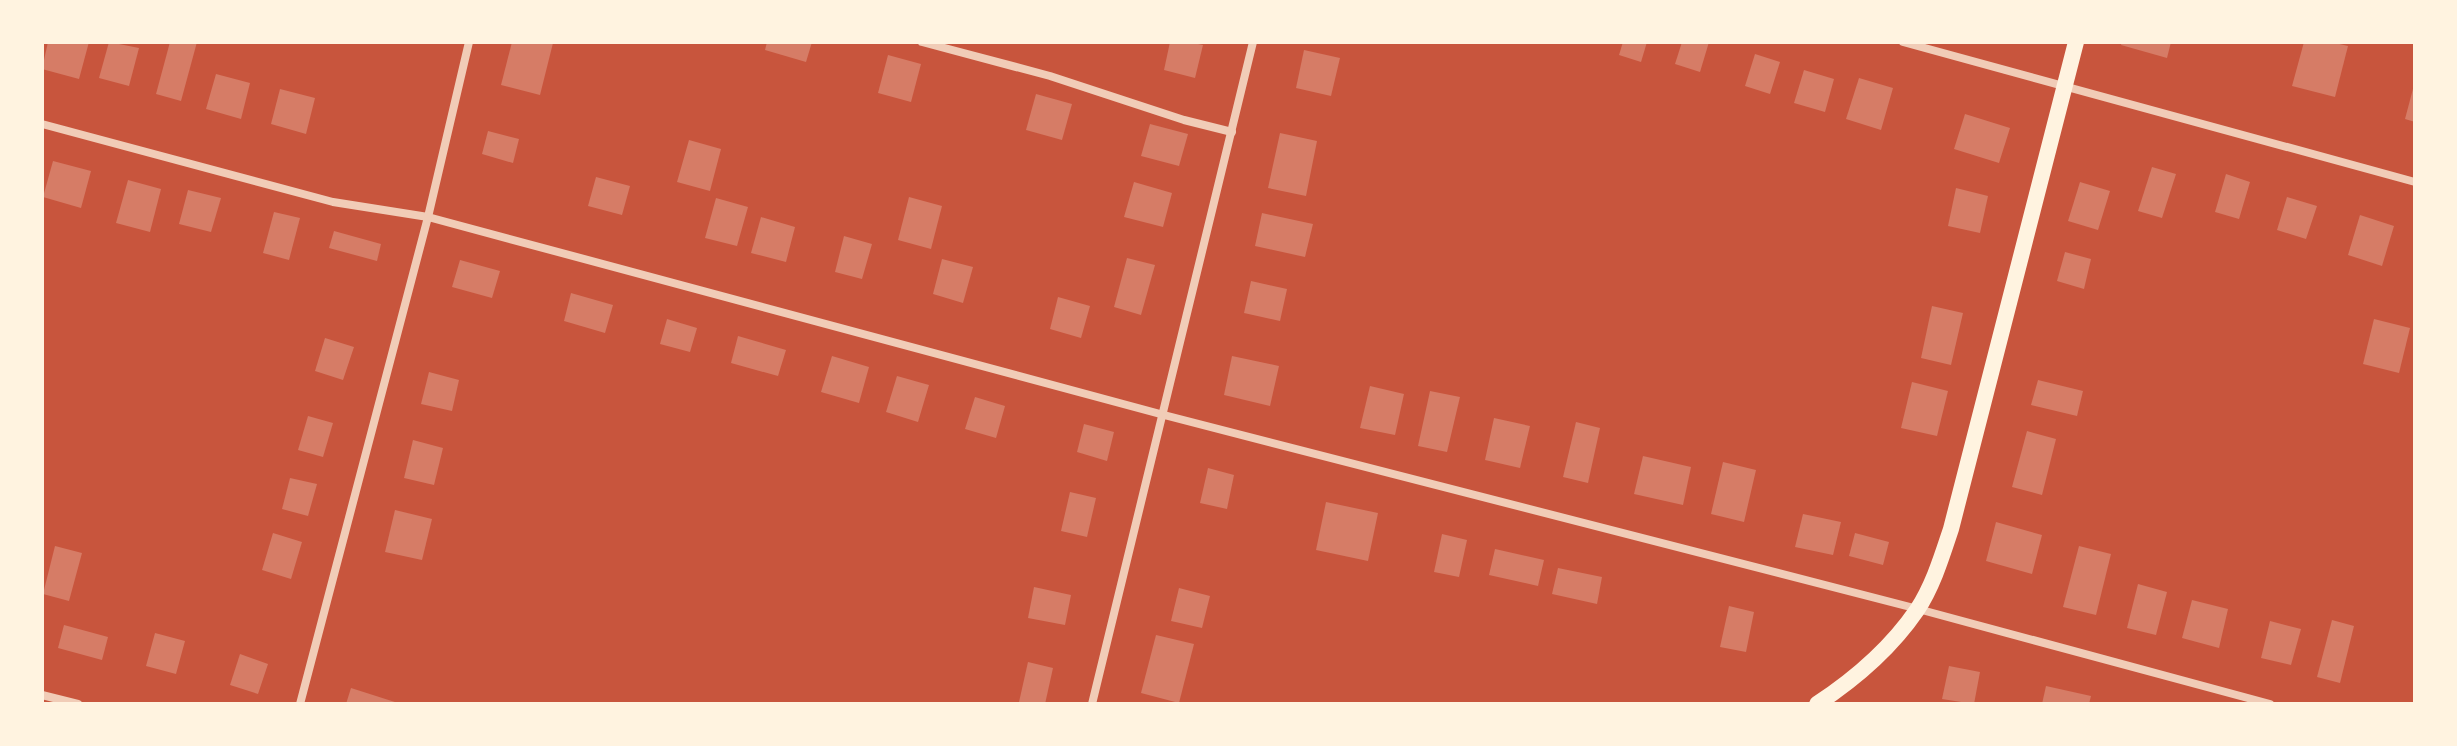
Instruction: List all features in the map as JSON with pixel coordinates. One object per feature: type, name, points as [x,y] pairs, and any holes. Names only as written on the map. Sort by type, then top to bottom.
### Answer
[{"type":"main road","points":[[1817,704],[1867,666],[1896,636],[1918,609],[1936,572],[1951,529],[2076,42]]},
{"type":"street","points":[[300,704],[428,217],[469,42]]},
{"type":"street","points":[[922,42],[1050,76],[1184,120],[1232,132]]},
{"type":"street","points":[[1092,704],[1253,42]]},
{"type":"street","points":[[1903,42],[2415,182]]},
{"type":"street","points":[[42,124],[333,202],[428,217],[1164,415],[1918,609],[2270,704]]},
{"type":"street","points":[[42,695],[78,704]]},
{"type":"building","points":[[48,42],[89,42],[79,79],[42,69]]},
{"type":"building","points":[[109,42],[139,48],[129,86],[99,78]]},
{"type":"building","points":[[170,42],[197,42],[181,101],[156,94]]},
{"type":"building","points":[[512,42],[553,43],[540,95],[501,85]]},
{"type":"building","points":[[767,42],[812,42],[806,62],[765,50]]},
{"type":"building","points":[[1170,42],[1203,45],[1195,78],[1164,70]]},
{"type":"building","points":[[1623,42],[1647,42],[1641,62],[1619,55]]},
{"type":"building","points":[[1682,42],[1709,42],[1700,72],[1675,64]]},
{"type":"building","points":[[2122,42],[2171,42],[2167,58],[2121,45]]},
{"type":"building","points":[[2304,42],[2331,42],[2348,46],[2335,97],[2292,86]]},
{"type":"building","points":[[1304,50],[1340,58],[1331,96],[1296,88]]},
{"type":"building","points":[[1755,54],[1780,62],[1770,94],[1745,86]]},
{"type":"building","points":[[888,55],[921,64],[911,102],[878,93]]},
{"type":"building","points":[[1804,70],[1834,79],[1825,112],[1794,103]]},
{"type":"building","points":[[216,74],[250,83],[241,119],[206,109]]},
{"type":"building","points":[[1859,78],[1893,88],[1881,130],[1846,119]]},
{"type":"building","points":[[2415,85],[2415,122],[2405,119]]},
{"type":"building","points":[[280,89],[315,98],[306,134],[271,124]]},
{"type":"building","points":[[1036,94],[1072,104],[1062,140],[1026,130]]},
{"type":"building","points":[[1965,114],[2010,128],[1999,163],[1954,149]]},
{"type":"building","points":[[1150,124],[1188,134],[1179,166],[1141,156]]},
{"type":"building","points":[[488,131],[519,139],[513,163],[482,154]]},
{"type":"building","points":[[1280,133],[1317,141],[1306,196],[1268,188]]},
{"type":"building","points":[[689,140],[721,149],[710,191],[677,182]]},
{"type":"building","points":[[53,161],[91,171],[81,208],[43,197]]},
{"type":"building","points":[[2152,167],[2176,174],[2162,218],[2138,211]]},
{"type":"building","points":[[2226,174],[2250,182],[2239,219],[2215,212]]},
{"type":"building","points":[[596,177],[630,186],[622,215],[588,206]]},
{"type":"building","points":[[128,180],[161,189],[150,232],[116,223]]},
{"type":"building","points":[[1134,182],[1172,193],[1163,227],[1124,217]]},
{"type":"building","points":[[2080,182],[2110,191],[2098,230],[2068,221]]},
{"type":"building","points":[[1956,188],[1988,196],[1980,233],[1948,226]]},
{"type":"building","points":[[188,190],[221,198],[211,232],[179,224]]},
{"type":"building","points":[[909,197],[942,206],[931,249],[898,240]]},
{"type":"building","points":[[2287,197],[2317,206],[2306,239],[2277,230]]},
{"type":"building","points":[[716,198],[748,207],[737,246],[705,238]]},
{"type":"building","points":[[274,212],[300,218],[289,260],[263,253]]},
{"type":"building","points":[[1262,213],[1313,224],[1305,257],[1255,246]]},
{"type":"building","points":[[2360,215],[2394,226],[2382,266],[2348,255]]},
{"type":"building","points":[[761,217],[795,227],[786,262],[751,253]]},
{"type":"building","points":[[334,231],[381,244],[377,261],[329,248]]},
{"type":"building","points":[[844,236],[872,244],[862,279],[835,272]]},
{"type":"building","points":[[2065,252],[2091,259],[2084,289],[2057,281]]},
{"type":"building","points":[[1127,258],[1155,265],[1141,315],[1114,307]]},
{"type":"building","points":[[942,259],[973,267],[963,303],[933,294]]},
{"type":"building","points":[[460,260],[500,271],[492,298],[452,287]]},
{"type":"building","points":[[1251,281],[1287,289],[1280,321],[1244,313]]},
{"type":"building","points":[[571,293],[613,305],[605,333],[564,321]]},
{"type":"building","points":[[1058,297],[1090,306],[1081,338],[1050,329]]},
{"type":"building","points":[[1932,306],[1963,313],[1951,365],[1921,358]]},
{"type":"building","points":[[667,319],[697,328],[690,352],[660,344]]},
{"type":"building","points":[[2374,319],[2410,328],[2399,373],[2363,364]]},
{"type":"building","points":[[738,336],[786,350],[778,376],[731,363]]},
{"type":"building","points":[[325,338],[354,347],[343,380],[315,371]]},
{"type":"building","points":[[832,356],[869,367],[859,403],[821,392]]},
{"type":"building","points":[[1232,356],[1279,366],[1270,406],[1224,395]]},
{"type":"building","points":[[429,372],[459,380],[452,411],[421,404]]},
{"type":"building","points":[[897,376],[929,385],[918,422],[886,412]]},
{"type":"building","points":[[2038,380],[2083,391],[2077,416],[2031,405]]},
{"type":"building","points":[[1912,382],[1948,391],[1937,436],[1901,428]]},
{"type":"building","points":[[1370,386],[1404,394],[1395,435],[1360,428]]},
{"type":"building","points":[[1430,391],[1460,397],[1447,452],[1418,446]]},
{"type":"building","points":[[975,397],[1005,406],[996,438],[965,429]]},
{"type":"building","points":[[308,416],[333,423],[323,457],[298,450]]},
{"type":"building","points":[[1494,418],[1530,426],[1520,468],[1485,460]]},
{"type":"building","points":[[1576,422],[1600,428],[1588,483],[1563,477]]},
{"type":"building","points":[[1084,424],[1114,432],[1107,461],[1077,452]]},
{"type":"building","points":[[2027,431],[2056,439],[2042,495],[2012,487]]},
{"type":"building","points":[[413,440],[443,448],[434,485],[404,478]]},
{"type":"building","points":[[1643,456],[1691,467],[1683,505],[1634,494]]},
{"type":"building","points":[[1723,462],[1756,470],[1744,522],[1711,514]]},
{"type":"building","points":[[1208,468],[1234,475],[1227,509],[1200,503]]},
{"type":"building","points":[[290,478],[317,484],[308,516],[282,509]]},
{"type":"building","points":[[1070,492],[1096,498],[1087,537],[1061,531]]},
{"type":"building","points":[[1326,502],[1378,513],[1368,561],[1316,550]]},
{"type":"building","points":[[395,510],[432,519],[422,560],[385,552]]},
{"type":"building","points":[[1803,514],[1841,522],[1833,555],[1795,547]]},
{"type":"building","points":[[1996,522],[2042,535],[2032,574],[1986,561]]},
{"type":"building","points":[[273,533],[302,542],[291,579],[262,570]]},
{"type":"building","points":[[1855,533],[1889,542],[1883,565],[1849,556]]},
{"type":"building","points":[[1442,534],[1467,540],[1459,577],[1434,572]]},
{"type":"building","points":[[55,546],[82,553],[69,601],[43,594]]},
{"type":"building","points":[[2079,546],[2111,554],[2096,615],[2063,607]]},
{"type":"building","points":[[1495,549],[1544,560],[1538,586],[1489,575]]},
{"type":"building","points":[[1558,568],[1602,577],[1597,604],[1552,594]]},
{"type":"building","points":[[2138,584],[2167,592],[2156,635],[2127,628]]},
{"type":"building","points":[[1034,587],[1071,595],[1065,625],[1028,618]]},
{"type":"building","points":[[1179,588],[1210,596],[1202,628],[1171,621]]},
{"type":"building","points":[[2192,600],[2228,609],[2219,648],[2182,638]]},
{"type":"building","points":[[1729,606],[1754,612],[1746,652],[1720,647]]},
{"type":"building","points":[[2332,620],[2354,626],[2340,683],[2317,677]]},
{"type":"building","points":[[2270,621],[2301,629],[2291,665],[2261,658]]},
{"type":"building","points":[[64,625],[108,637],[102,660],[58,648]]},
{"type":"building","points":[[155,633],[185,641],[176,674],[146,666]]},
{"type":"building","points":[[1156,635],[1194,644],[1179,703],[1141,693]]},
{"type":"building","points":[[240,654],[268,664],[258,694],[230,685]]},
{"type":"building","points":[[1028,662],[1053,668],[1045,704],[1019,702]]},
{"type":"building","points":[[1949,666],[1980,672],[1974,704],[1942,699]]},
{"type":"building","points":[[2046,686],[2091,696],[2089,704],[2042,704]]},
{"type":"building","points":[[351,688],[398,703],[398,704],[346,704]]}]
